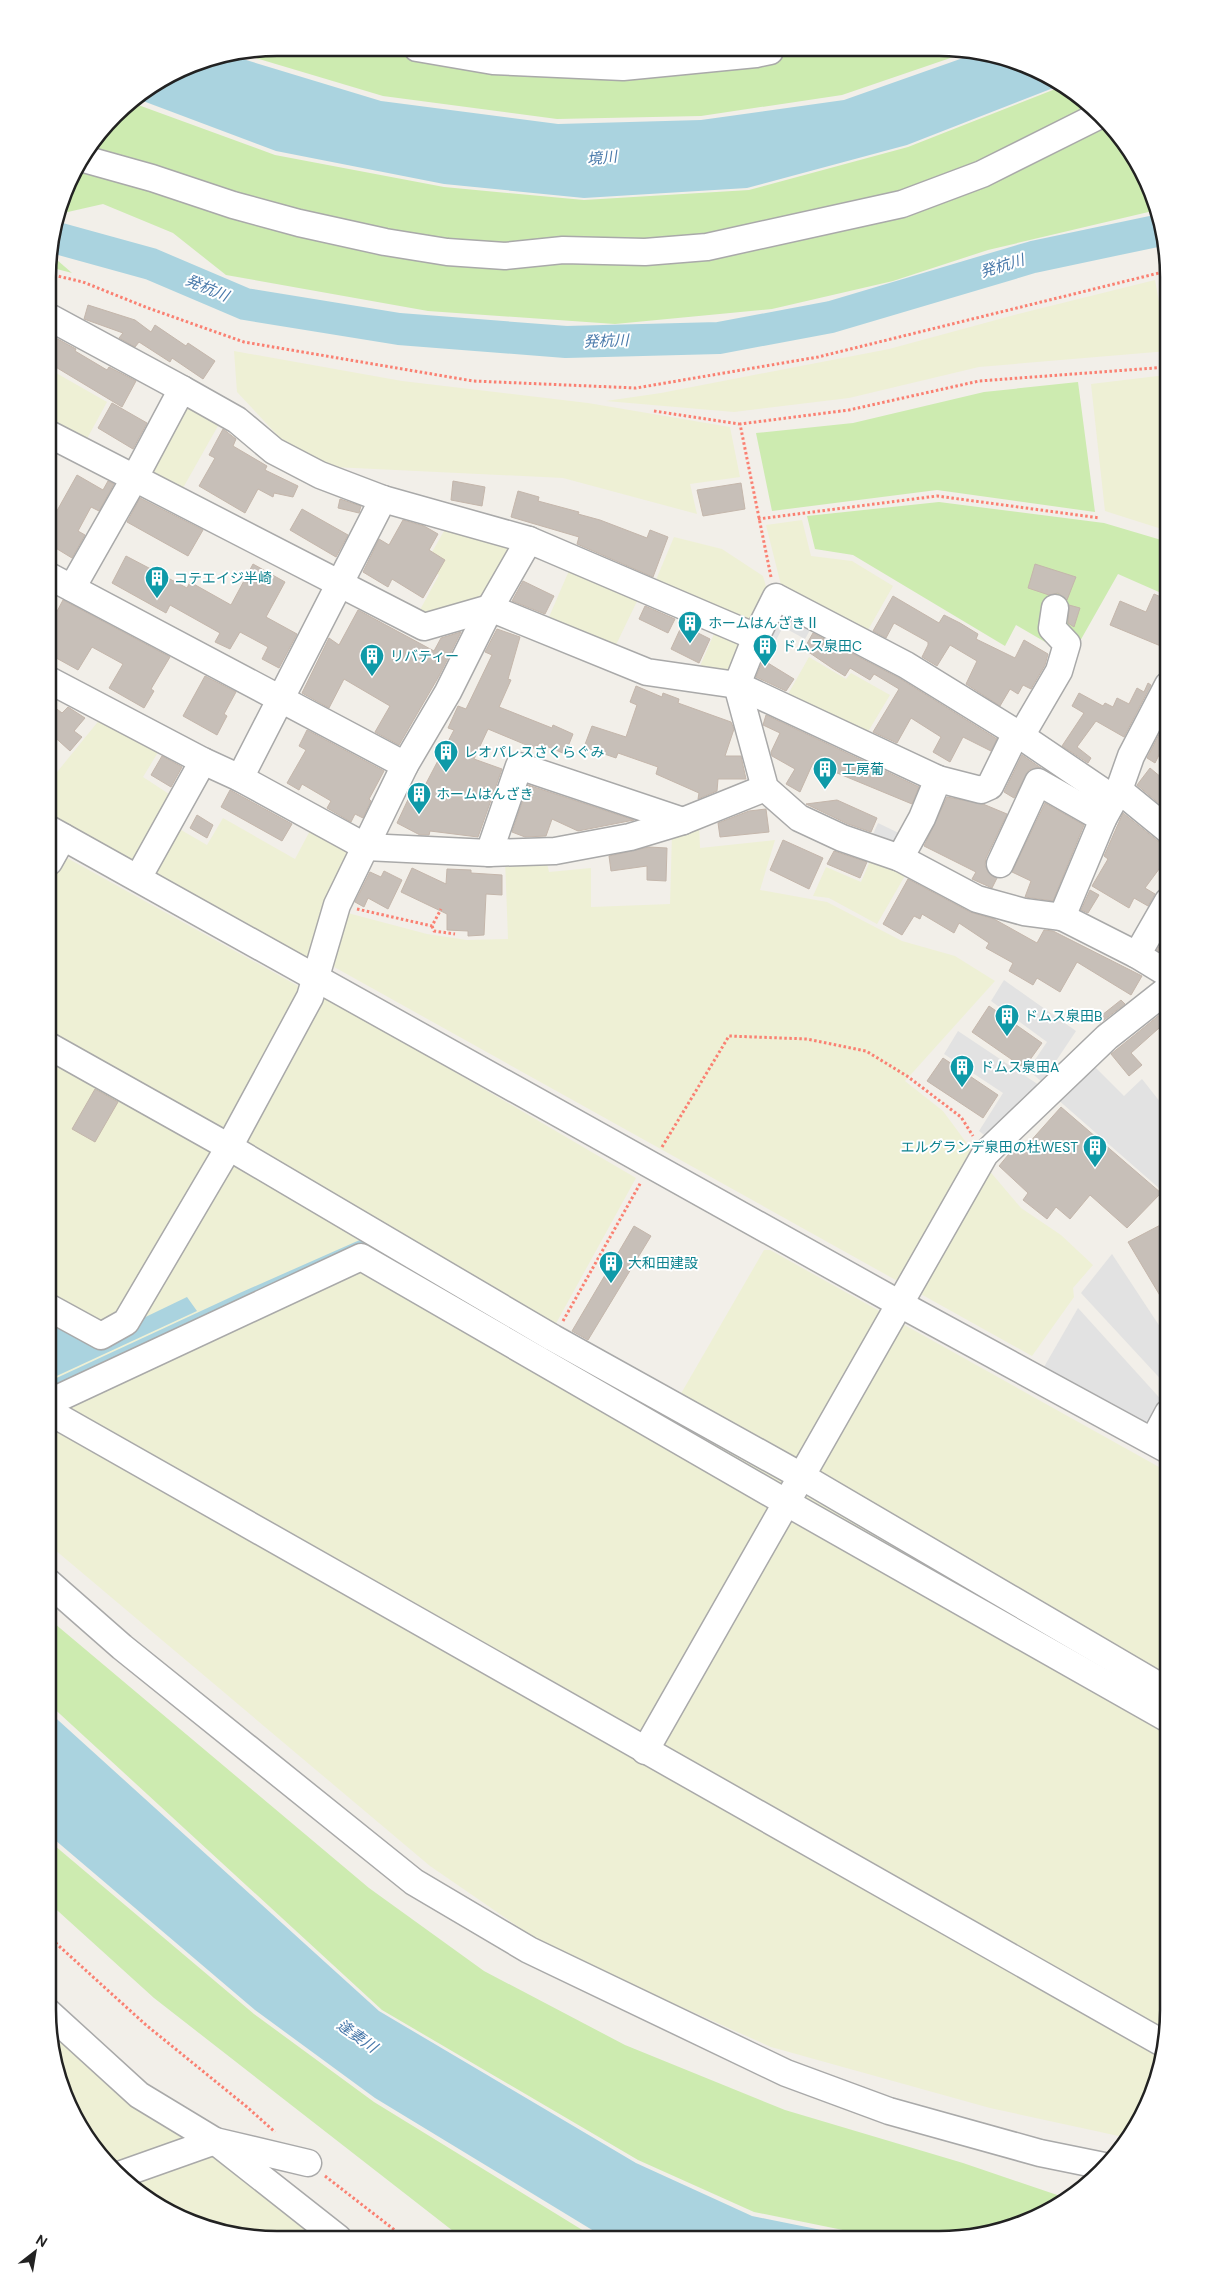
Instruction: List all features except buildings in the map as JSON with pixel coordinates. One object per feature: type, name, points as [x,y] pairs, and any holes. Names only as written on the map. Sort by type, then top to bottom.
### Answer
[{"type":"street","points":[[464,56],[493,61],[623,67],[736,56]]},
{"type":"street","points":[[90,160],[242,208],[385,242],[447,252],[505,256],[563,250],[645,252],[707,246],[902,204],[982,174],[1093,119]]},
{"type":"street","points":[[56,321],[237,420],[274,451],[320,475],[383,499],[529,540],[756,637]]},
{"type":"street","points":[[72,588],[182,389]]},
{"type":"street","points":[[56,438],[424,627],[490,608],[647,672],[737,685],[938,779],[981,790],[990,786],[1019,734],[1059,671],[1067,644],[1052,628],[1055,608]]},
{"type":"street","points":[[240,778],[383,499]]},
{"type":"street","points":[[56,1311],[100,1336],[126,1322],[230,1147],[310,997],[337,905],[405,764],[448,692],[490,608],[529,540]]},
{"type":"street","points":[[56,580],[405,764]]},
{"type":"street","points":[[1112,803],[1019,734],[773,587],[737,685],[765,788],[799,818],[842,838],[900,858],[978,899],[1024,912],[1062,917],[1137,955],[1160,969]]},
{"type":"street","points":[[56,684],[203,761],[240,778],[366,847],[489,853],[556,852],[630,837],[683,821],[765,788]]},
{"type":"street","points":[[1062,917],[1131,756],[1160,700]]},
{"type":"street","points":[[138,878],[203,761]]},
{"type":"street","points":[[489,853],[519,766],[683,821]]},
{"type":"street","points":[[900,858],[922,818],[938,779]]},
{"type":"street","points":[[1000,864],[1038,782],[1112,803],[1160,821]]},
{"type":"street","points":[[56,833],[900,1304],[1160,1446]]},
{"type":"street","points":[[1137,955],[1160,915]]},
{"type":"street","points":[[645,1751],[803,1477],[985,1154],[1107,1037],[1160,995]]},
{"type":"street","points":[[56,1050],[230,1147],[553,1338],[803,1477],[1160,1686]]},
{"type":"street","points":[[371,1263],[385,1240]]},
{"type":"street","points":[[56,1399],[361,1257],[1160,1714]]},
{"type":"street","points":[[56,1416],[1158,2040]]},
{"type":"street","points":[[56,1589],[122,1647],[414,1882],[529,1950],[786,2072],[889,2112],[1040,2153],[1097,2164]]},
{"type":"street","points":[[57,2020],[139,2095],[215,2141],[329,2231]]},
{"type":"street","points":[[127,2172],[215,2141],[308,2163]]},
{"type":"path","points":[[56,276],[83,282],[148,308],[244,342],[473,381],[636,388],[818,357],[1160,273]]},
{"type":"path","points":[[654,411],[740,424],[849,410],[979,381],[1160,368]]},
{"type":"path","points":[[740,424],[773,587]]},
{"type":"path","points":[[758,519],[937,496],[1100,518]]},
{"type":"path","points":[[337,905],[432,926]]},
{"type":"path","points":[[432,926],[441,909]]},
{"type":"path","points":[[432,926],[434,931],[455,934]]},
{"type":"path","points":[[553,1338],[651,1164],[729,1036],[807,1038],[866,1051],[907,1076],[961,1118],[985,1154]]},
{"type":"path","points":[[56,1943],[146,2025],[247,2106],[280,2138]]},
{"type":"path","points":[[308,2163],[396,2231]]},
{"type":"green space","points":[[277,56],[953,57],[842,95],[701,116],[557,119],[383,96],[254,58]]},
{"type":"green space","points":[[1055,89],[1085,111],[1105,131],[1123,154],[1143,192],[1150,212],[988,250],[893,281],[772,309],[615,324],[428,311],[226,275],[173,233],[103,204],[66,212],[73,192],[93,154],[111,131],[139,105],[275,155],[444,187],[584,200],[749,190],[908,147]]},
{"type":"green space","points":[[57,260],[72,273],[57,269]]},
{"type":"green space","points":[[1155,280],[1160,307],[1160,352],[979,367],[849,398],[734,412],[606,401],[661,393],[889,349]]},
{"type":"green space","points":[[234,351],[402,381],[588,403],[730,427],[740,477],[690,484],[697,514],[563,478],[333,467],[280,438],[237,392]]},
{"type":"green space","points":[[56,373],[107,402],[83,446],[56,432]]},
{"type":"green space","points":[[1160,376],[1160,528],[1105,511],[1091,384]]},
{"type":"green space","points":[[1078,382],[1095,512],[937,490],[772,511],[756,433],[853,423],[984,392]]},
{"type":"green space","points":[[185,395],[223,417],[179,495],[142,476]]},
{"type":"green space","points":[[939,502],[1104,523],[1160,540],[1160,592],[1118,574],[1071,657],[1016,625],[1005,646],[853,555],[815,549],[807,516]]},
{"type":"green space","points":[[802,520],[811,556],[852,561],[893,586],[864,637],[783,593],[766,525]]},
{"type":"green space","points":[[448,524],[520,544],[486,603],[415,619],[439,575],[424,566]]},
{"type":"green space","points":[[674,537],[722,549],[763,576],[769,597],[752,631],[653,587]]},
{"type":"green space","points":[[571,566],[640,595],[613,651],[546,624]]},
{"type":"green space","points":[[718,625],[752,639],[734,682],[696,675]]},
{"type":"green space","points":[[809,657],[846,679],[851,673],[890,695],[863,740],[783,703]]},
{"type":"green space","points":[[101,718],[160,749],[143,777],[172,796],[135,862],[56,818],[56,773]]},
{"type":"green space","points":[[223,818],[295,859],[312,827],[355,850],[310,967],[152,871],[176,827],[207,845]]},
{"type":"green space","points":[[699,823],[700,848],[775,840],[760,890],[827,902],[902,941],[955,956],[995,981],[905,1081],[943,1111],[971,1149],[1021,1208],[1061,1235],[1093,1265],[1073,1288],[1074,1297],[1032,1356],[327,963],[344,912],[427,934],[467,940],[508,939],[505,859],[546,859],[549,872],[591,868],[591,907],[670,904],[672,833]]},
{"type":"green space","points":[[56,852],[300,987],[354,1013],[636,1178],[553,1329],[679,1397],[764,1250],[770,1250],[1160,1468],[1160,2010],[1156,2053],[1148,2081],[1137,2108],[1120,2136],[990,2108],[771,2047],[621,1980],[536,1939],[430,1866],[56,1551]]},
{"type":"green space","points":[[874,852],[910,867],[877,924],[829,898],[813,896],[826,867],[861,882]]},
{"type":"green space","points":[[56,1625],[369,1888],[484,1971],[625,2045],[785,2110],[963,2163],[1059,2196],[1037,2208],[1010,2219],[982,2227],[939,2231],[848,2231],[754,2212],[638,2160],[382,2010],[56,1710]]},
{"type":"green space","points":[[56,1847],[254,2014],[374,2102],[584,2231],[453,2231],[154,1998],[56,1909]]},
{"type":"green space","points":[[57,2027],[198,2138],[119,2164],[93,2133],[73,2095],[60,2053]]},
{"type":"green space","points":[[215,2148],[317,2231],[277,2231],[234,2227],[206,2219],[179,2208],[154,2194],[135,2179]]},
{"type":"shaded area","points":[[777,602],[814,623],[805,639],[783,627],[767,657],[755,652]]},
{"type":"shaded area","points":[[878,823],[907,837],[900,852],[871,839]]},
{"type":"shaded area","points":[[1004,980],[1076,1031],[1042,1082],[1028,1070],[1047,1042],[991,1001]]},
{"type":"shaded area","points":[[958,1031],[1045,1089],[992,1141],[979,1131],[1003,1093],[944,1054]]},
{"type":"shaded area","points":[[1090,1062],[1124,1096],[1142,1079],[1160,1102],[1160,1189],[1056,1098]]},
{"type":"shaded area","points":[[1112,1254],[1160,1327],[1160,1378],[1081,1293]]},
{"type":"shaded area","points":[[1078,1308],[1160,1398],[1160,1415],[1151,1431],[1044,1367]]},
{"type":"water","name":"境川","points":[[964,58],[982,60],[1010,68],[1053,88],[907,145],[747,188],[584,198],[444,184],[276,151],[144,101],[154,93],[192,73],[242,59],[381,101],[558,124],[701,120],[844,100]]},
{"type":"water","points":[[187,1297],[197,1311],[56,1376],[56,1310],[106,1336]]},
{"type":"water","name":"逢妻川","points":[[56,1718],[379,2011],[636,2163],[752,2216],[826,2231],[594,2231],[375,2098],[255,2010],[56,1841]]},
{"type":"waterway","name":"発杭川","points":[[59,239],[151,264],[245,304],[399,329],[566,342],[719,338],[831,317],[1033,257],[1155,231]]},
{"type":"waterway","points":[[56,1381],[362,1242],[373,1249]]},
{"type":"place","name":"コテエイジ半崎","points":[[157,599]]},
{"type":"place","name":"ホームはんざきⅡ","points":[[690,644]]},
{"type":"place","name":"ドムス泉田C","points":[[765,667]]},
{"type":"place","name":"リバティー","points":[[372,677]]},
{"type":"place","name":"レオパレスさくらぐみ","points":[[446,773]]},
{"type":"place","name":"工房葡","points":[[825,790]]},
{"type":"place","name":"ホームはんざき","points":[[419,815]]},
{"type":"place","name":"ドムス泉田B","points":[[1007,1037]]},
{"type":"place","name":"ドムス泉田A","points":[[962,1088]]},
{"type":"place","name":"エルグランデ泉田の杜WEST","points":[[1095,1168]]},
{"type":"place","name":"大和田建設","points":[[611,1284]]}]
